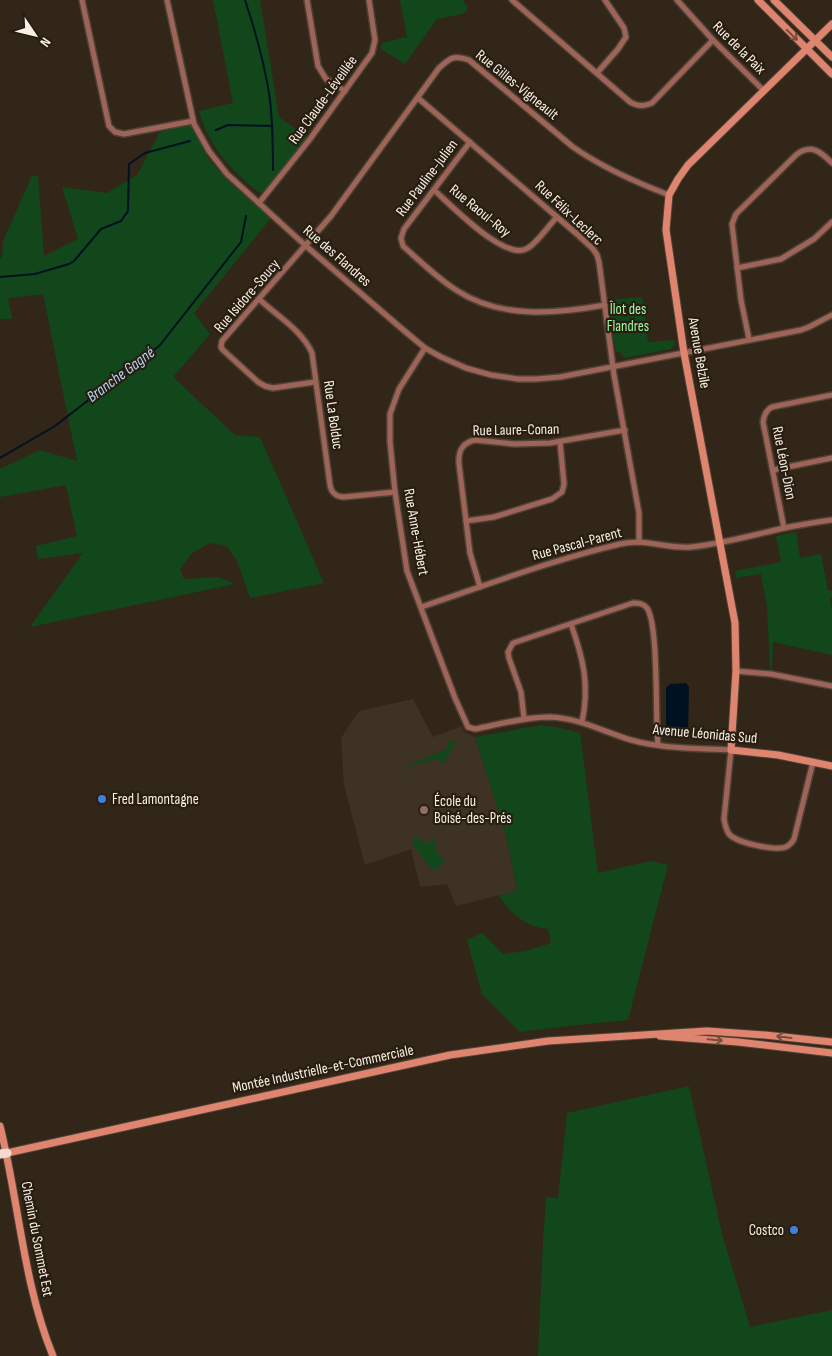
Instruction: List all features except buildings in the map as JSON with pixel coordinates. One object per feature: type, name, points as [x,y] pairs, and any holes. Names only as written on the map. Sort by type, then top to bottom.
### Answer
[{"type":"street","points":[[82,0],[109,126],[115,132],[124,134],[193,121]]},
{"type":"street","name":"Rue des Flandres","points":[[167,0],[193,121],[209,151],[221,166],[306,246],[425,348],[441,358],[491,375],[518,379],[560,377],[809,327],[832,314]]},
{"type":"street","points":[[307,0],[318,66],[326,79],[345,91]]},
{"type":"street","name":"Rue Claude-Léveillée","points":[[259,203],[305,146],[372,53],[375,46],[368,0]]},
{"type":"street","points":[[512,0],[637,106],[652,103],[713,40]]},
{"type":"street","points":[[597,73],[626,37],[624,28],[605,0]]},
{"type":"street","name":"Rue de la Paix","points":[[677,0],[713,40],[764,91]]},
{"type":"street","points":[[758,0],[832,74]]},
{"type":"street","points":[[774,0],[832,57]]},
{"type":"street","name":"Avenue Belzile","points":[[730,750],[736,671],[735,623],[684,353],[666,230],[669,194],[688,165],[832,24]]},
{"type":"street","name":"Rue Gilles-Vigneault","points":[[306,246],[331,216],[439,68],[449,59],[459,56],[469,60],[573,147],[589,158],[604,167],[669,194]]},
{"type":"street","name":"Rue Félix-Leclerc","points":[[418,98],[593,248],[597,255],[639,513],[639,542]]},
{"type":"street","name":"Rue Pauline-Julien","points":[[470,142],[404,229],[401,242],[440,279],[456,290],[484,304],[506,310],[544,312],[605,305]]},
{"type":"street","points":[[749,339],[741,300],[732,229],[736,214],[803,150],[818,150],[832,163]]},
{"type":"street","name":"Rue Raoul-Roy","points":[[434,190],[491,239],[505,248],[516,251],[528,249],[557,217]]},
{"type":"street","points":[[737,268],[781,259],[814,239],[832,222]]},
{"type":"street","name":"Rue Isidore-Soucy","points":[[306,246],[222,341],[221,349],[265,386],[273,388],[315,382]]},
{"type":"street","name":"Rue La Bolduc","points":[[259,299],[298,332],[308,344],[312,353],[330,485],[334,494],[344,497],[396,492]]},
{"type":"street","name":"Rue Anne-Hébert","points":[[425,348],[399,389],[390,414],[389,433],[407,571],[465,721]]},
{"type":"street","name":"Rue Léon-Dion","points":[[784,528],[763,422],[764,416],[767,410],[772,407],[832,394]]},
{"type":"street","name":"Rue Laure-Conan","points":[[480,587],[470,553],[458,459],[460,451],[466,444],[475,440],[514,444],[560,442],[625,430]]},
{"type":"street","points":[[466,521],[494,517],[560,495],[564,484],[560,442]]},
{"type":"street","points":[[773,470],[832,458]]},
{"type":"street","name":"Rue Pascal-Parent","points":[[421,607],[565,560],[621,544],[639,542],[688,547],[720,543],[784,528],[832,520]]},
{"type":"street","points":[[524,718],[521,692],[509,658],[510,647],[513,643],[633,603],[638,603],[645,605],[648,609],[653,634],[658,745]]},
{"type":"street","points":[[571,624],[583,662],[585,676],[586,697],[582,722]]},
{"type":"street","points":[[736,671],[771,674],[832,686]]},
{"type":"street","name":"Avenue Léonidas Sud","points":[[465,721],[468,727],[475,729],[524,718],[551,717],[582,722],[630,739],[658,745],[758,752],[832,766]]},
{"type":"street","points":[[730,750],[724,819],[725,828],[737,840],[777,848],[784,848],[790,845],[794,839],[812,762]]},
{"type":"street","name":"Montée Industrielle-et-Commerciale","points":[[2,1153],[450,1055],[548,1041],[707,1031],[832,1042]]},
{"type":"street","name":"Montée Industrielle-et-Commerciale","points":[[649,1035],[738,1042],[832,1054]]},
{"type":"street","name":"Chemin du Sommet Est","points":[[0,1126],[2,1153],[33,1299],[53,1356]]},
{"type":"shaded area","name":"École du Boisé-des-Prés","points":[[413,699],[433,737],[462,726],[464,732],[475,737],[506,835],[517,891],[456,906],[447,884],[420,887],[411,849],[365,865],[344,785],[341,738],[359,711]]},
{"type":"green space","points":[[213,0],[260,0],[279,117],[307,137],[264,191],[260,193],[222,157],[208,135],[199,111],[233,103]]},
{"type":"green space","points":[[400,0],[463,0],[468,8],[463,14],[437,19],[405,64],[381,49],[382,43],[407,37]]},
{"type":"green space","points":[[189,125],[195,132],[208,158],[218,170],[271,218],[194,313],[210,334],[173,377],[235,435],[260,437],[324,583],[250,598],[237,561],[227,546],[210,543],[192,553],[180,569],[184,579],[218,577],[235,584],[30,627],[83,553],[38,559],[36,546],[77,536],[66,485],[0,497],[0,469],[40,450],[77,461],[43,294],[8,298],[12,319],[0,319],[0,258],[2,257],[3,241],[32,176],[38,176],[44,256],[78,239],[62,187],[107,193],[137,175],[160,132]]},
{"type":"green space","name":"Îlot des Flandres","points":[[642,297],[648,342],[674,340],[675,344],[671,349],[624,358],[619,351],[616,352],[608,300]]},
{"type":"green space","points":[[796,532],[800,558],[821,554],[828,590],[832,591],[832,597],[830,598],[832,611],[832,655],[773,642],[772,670],[770,669],[767,607],[761,574],[736,578],[735,571],[781,562],[776,536]]},
{"type":"green space","points":[[541,725],[580,733],[598,873],[650,861],[668,865],[628,1020],[520,1032],[482,994],[467,940],[482,933],[503,954],[526,951],[551,943],[548,929],[527,923],[508,908],[500,896],[517,890],[506,835],[475,737]]},
{"type":"green space","points":[[453,740],[455,742],[445,762],[440,763],[439,759],[411,765],[412,769],[410,769],[408,765],[445,750],[448,747],[447,743]]},
{"type":"green space","points":[[414,836],[427,844],[435,838],[436,850],[445,861],[433,871],[413,845]]},
{"type":"green space","points":[[689,1086],[722,1234],[750,1327],[832,1310],[832,1356],[538,1356],[546,1197],[558,1198],[567,1113]]},
{"type":"water","points":[[686,683],[689,687],[688,735],[686,738],[669,737],[666,731],[666,688],[670,684]]},
{"type":"waterway","name":"Branche Gagné","points":[[245,0],[259,46],[269,93],[273,141],[273,170]]},
{"type":"waterway","points":[[216,130],[228,125],[272,126]]},
{"type":"waterway","points":[[0,277],[35,274],[74,261],[101,229],[121,221],[128,211],[129,164],[145,153],[190,141]]},
{"type":"waterway","name":"Branche Gagné","points":[[0,458],[55,426],[86,402],[129,364],[146,357],[160,345],[241,242],[246,216]]},
{"type":"place","name":"Fred Lamontagne","points":[[102,799]]},
{"type":"place","name":"École du Boisé-des-Prés","points":[[424,810]]},
{"type":"place","name":"Costco","points":[[794,1230]]}]
